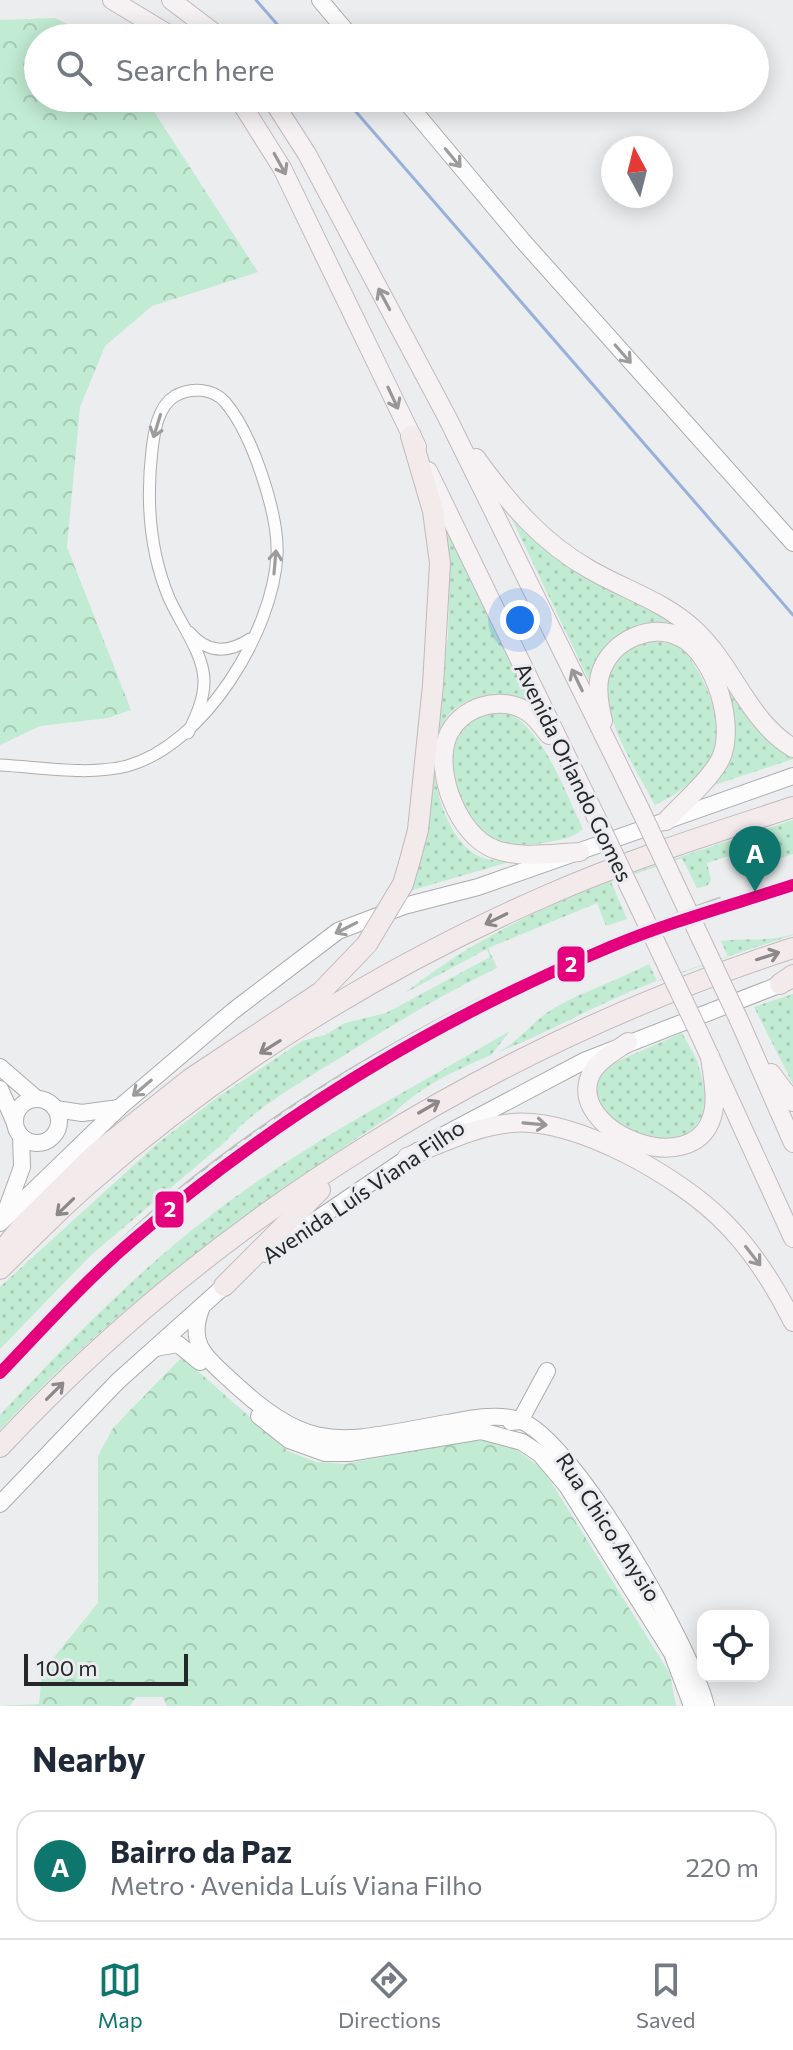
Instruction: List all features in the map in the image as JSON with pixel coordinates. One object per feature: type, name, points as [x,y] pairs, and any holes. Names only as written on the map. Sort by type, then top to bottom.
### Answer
[{"type":"highway","points":[[0,1253],[25,1223],[93,1156],[210,1064],[321,992],[367,944],[403,884],[418,830],[433,685],[440,563],[433,511],[411,436]]},
{"type":"highway","points":[[0,1269],[92,1181],[157,1128],[259,1054],[342,1002],[547,895],[603,872],[793,807]]},
{"type":"highway","name":"Avenida Luís Viana Filho","points":[[0,1447],[87,1359],[144,1307],[363,1148],[433,1105],[591,1024],[664,993],[793,948]]},
{"type":"highway","points":[[224,1286],[363,1148]]},
{"type":"main road","points":[[171,0],[204,24]]},
{"type":"main road","points":[[320,0],[340,24]]},
{"type":"main road","points":[[119,3],[153,24]]},
{"type":"main road","name":"Avenida Orlando Gomes","points":[[247,112],[288,180],[600,825],[793,1238]]},
{"type":"main road","name":"Avenida Orlando Gomes","points":[[280,112],[307,154],[447,417],[612,750],[793,1143]]},
{"type":"main road","points":[[415,112],[522,240],[793,543]]},
{"type":"main road","points":[[447,417],[514,507],[540,534],[590,570],[649,597],[696,631],[766,726],[793,748]]},
{"type":"main road","points":[[612,750],[598,689],[602,667],[626,640],[663,632],[680,637],[693,646],[706,665],[719,692],[728,733],[719,762],[666,821]]},
{"type":"main road","points":[[575,774],[541,725],[529,713],[515,706],[489,704],[474,709],[456,722],[447,738],[443,756],[460,818],[481,843],[511,853],[580,852]]},
{"type":"main road","points":[[0,1222],[120,1107],[233,1011],[338,931],[364,918],[478,887],[793,776]]},
{"type":"main road","name":"Avenida Luís Viana Filho","points":[[0,1504],[153,1348],[224,1286],[407,1157],[525,1089],[628,1042],[786,982]]},
{"type":"main road","points":[[743,1029],[793,1102]]},
{"type":"main road","points":[[628,1042],[595,1067],[589,1076],[587,1101],[602,1122],[643,1143],[663,1149],[678,1148],[694,1141],[711,1120],[714,1096],[710,1056]]},
{"type":"main road","points":[[0,1067],[37,1099],[56,1109],[82,1113],[120,1107]]},
{"type":"main road","points":[[0,1089],[18,1129],[41,1143],[53,1136],[59,1123],[56,1109]]},
{"type":"main road","points":[[0,1222],[19,1182],[18,1109],[37,1099]]},
{"type":"main road","points":[[407,1157],[478,1129],[512,1123],[542,1123],[571,1131],[663,1175],[723,1220],[754,1255],[793,1322]]},
{"type":"main road","points":[[202,1305],[194,1328],[202,1352],[265,1410],[300,1432],[349,1439],[472,1419],[520,1421]]},
{"type":"main road","name":"Rua Chico Anysio","points":[[153,1348],[171,1344],[185,1347],[279,1433],[313,1451],[349,1453],[481,1431],[511,1438],[540,1454],[567,1486],[666,1643],[692,1706]]},
{"type":"main road","points":[[511,1438],[507,1433],[508,1424],[520,1421],[547,1371]]},
{"type":"main road","name":"Rua Chico Anysio","points":[[520,1421],[559,1449],[608,1521],[677,1632],[706,1706]]},
{"type":"street","points":[[0,765],[113,768],[148,758],[188,733],[213,704],[254,636],[275,570],[272,507],[249,447],[225,402],[209,392],[196,390],[176,395],[163,409],[156,428],[150,466],[153,545],[161,577],[199,660],[204,680],[202,702],[188,733]]},
{"type":"street","points":[[179,620],[197,641],[211,649],[232,648],[254,636]]},
{"type":"green space","points":[[55,18],[67,24],[24,24],[24,112],[154,112],[258,272],[152,306],[105,346],[80,407],[67,547],[131,710],[108,718],[40,726],[0,745],[0,20]]},
{"type":"green space","points":[[504,502],[524,524],[568,559],[689,633],[702,646],[750,717],[777,744],[793,752],[793,759],[699,790],[730,752],[734,728],[729,702],[719,677],[702,654],[683,637],[660,628],[636,629],[608,649],[592,687]]},
{"type":"green space","points":[[440,514],[534,707],[499,698],[479,698],[457,707],[443,723],[436,744],[435,769],[439,794],[458,838],[477,855],[509,862],[409,891],[448,637],[449,597]]},
{"type":"green space","points":[[644,641],[672,644],[688,656],[703,680],[715,710],[719,738],[713,758],[700,775],[655,805],[616,728],[607,686],[611,667],[622,652]]},
{"type":"green space","points":[[505,710],[532,732],[552,763],[583,829],[574,835],[536,844],[505,843],[483,835],[465,812],[454,778],[454,744],[469,719]]},
{"type":"green space","points":[[793,820],[793,854],[753,867],[747,850],[707,863],[711,880],[707,886],[697,888],[682,858],[611,882],[627,919],[606,926],[597,903],[488,948],[497,968],[414,1012],[263,1107],[91,1255],[0,1349],[0,1287],[158,1143],[218,1097],[302,1041],[325,1035],[345,1023],[386,1013],[490,957],[487,949],[405,993],[449,961],[542,910],[590,889],[640,871]]},
{"type":"green space","points":[[793,934],[793,935],[728,956],[721,941]]},
{"type":"green space","points":[[649,964],[657,981],[608,1001],[525,1041],[472,1063],[421,1091],[392,1115],[287,1186],[187,1260],[91,1341],[0,1430],[0,1415],[99,1313],[178,1241],[278,1167],[510,1031],[491,1055],[500,1051],[567,1001]]},
{"type":"green space","points":[[793,994],[793,1084],[754,1007]]},
{"type":"green space","points":[[682,1033],[697,1060],[709,1103],[692,1130],[682,1136],[655,1138],[627,1129],[614,1121],[597,1103],[594,1078],[602,1068]]},
{"type":"green space","points":[[182,1357],[288,1451],[316,1462],[345,1464],[467,1441],[508,1444],[543,1469],[670,1674],[676,1706],[167,1706],[163,1697],[136,1697],[130,1706],[0,1706],[39,1704],[42,1672],[98,1603],[98,1456],[113,1428]]},
{"type":"waterway","points":[[256,0],[277,24]]},
{"type":"waterway","points":[[356,112],[793,615]]},
{"type":"railway","points":[[0,1365],[86,1276],[154,1212],[239,1145],[303,1101],[369,1060],[505,988],[575,956],[719,900]]},
{"type":"transit line","name":"2","points":[[0,1373],[81,1288],[187,1195],[300,1113],[360,1075],[420,1039],[546,975],[632,938],[793,885]]},
{"type":"place","name":"Bairro da Paz","points":[[755,892]]}]
